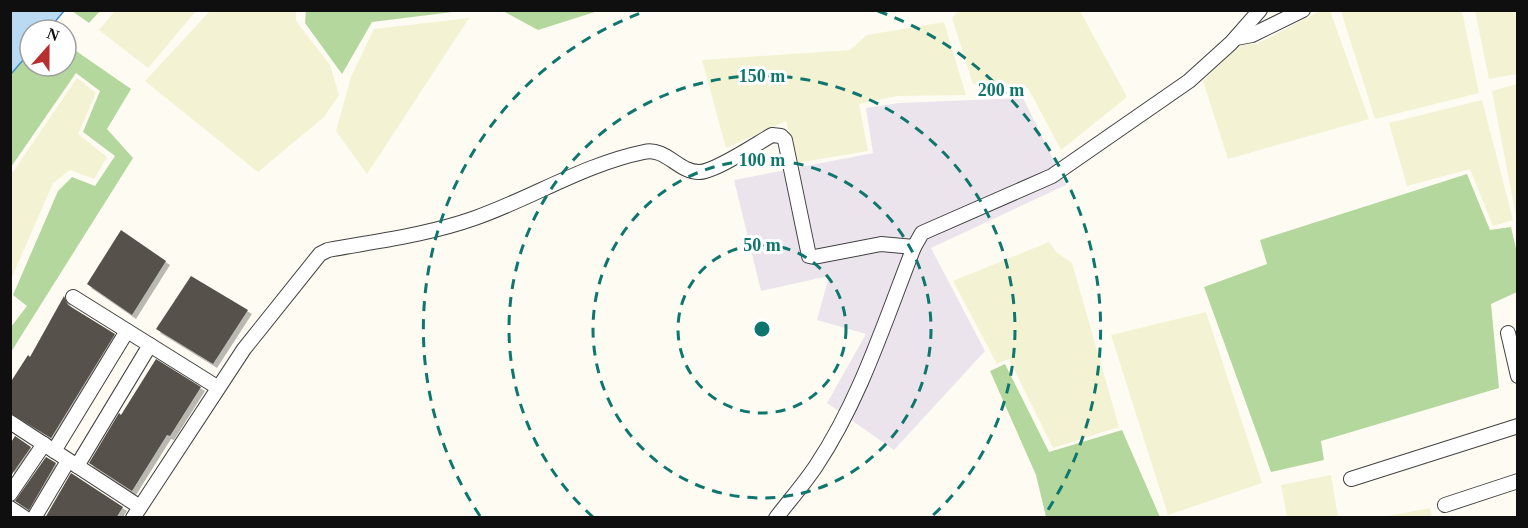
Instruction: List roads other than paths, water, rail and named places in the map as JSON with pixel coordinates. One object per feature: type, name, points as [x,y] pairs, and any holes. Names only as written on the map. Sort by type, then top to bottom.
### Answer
[{"type":"street","points":[[776,518],[816,465],[854,396],[914,247],[925,231],[1052,176],[1189,81],[1236,38],[1260,10]]},
{"type":"street","points":[[1236,38],[1258,33],[1303,10]]},
{"type":"street","points":[[13,429],[72,463],[137,512],[217,387],[262,325],[324,252],[439,229],[468,220],[527,198],[596,167],[644,152],[658,152],[687,169],[699,172],[718,166],[771,135],[781,136],[785,140],[809,256],[884,244],[914,247]]},
{"type":"street","points":[[73,297],[217,387]]},
{"type":"street","points":[[10,494],[49,448],[127,331]]},
{"type":"street","points":[[1508,333],[1518,376]]},
{"type":"street","points":[[34,518],[150,345]]},
{"type":"street","points":[[1351,479],[1518,426]]},
{"type":"street","points":[[1445,505],[1518,481]]},
{"type":"street","points":[[10,508],[25,518]]},
{"type":"water","points":[[11,10],[64,11],[58,18],[18,18],[18,66],[11,74]]}]
